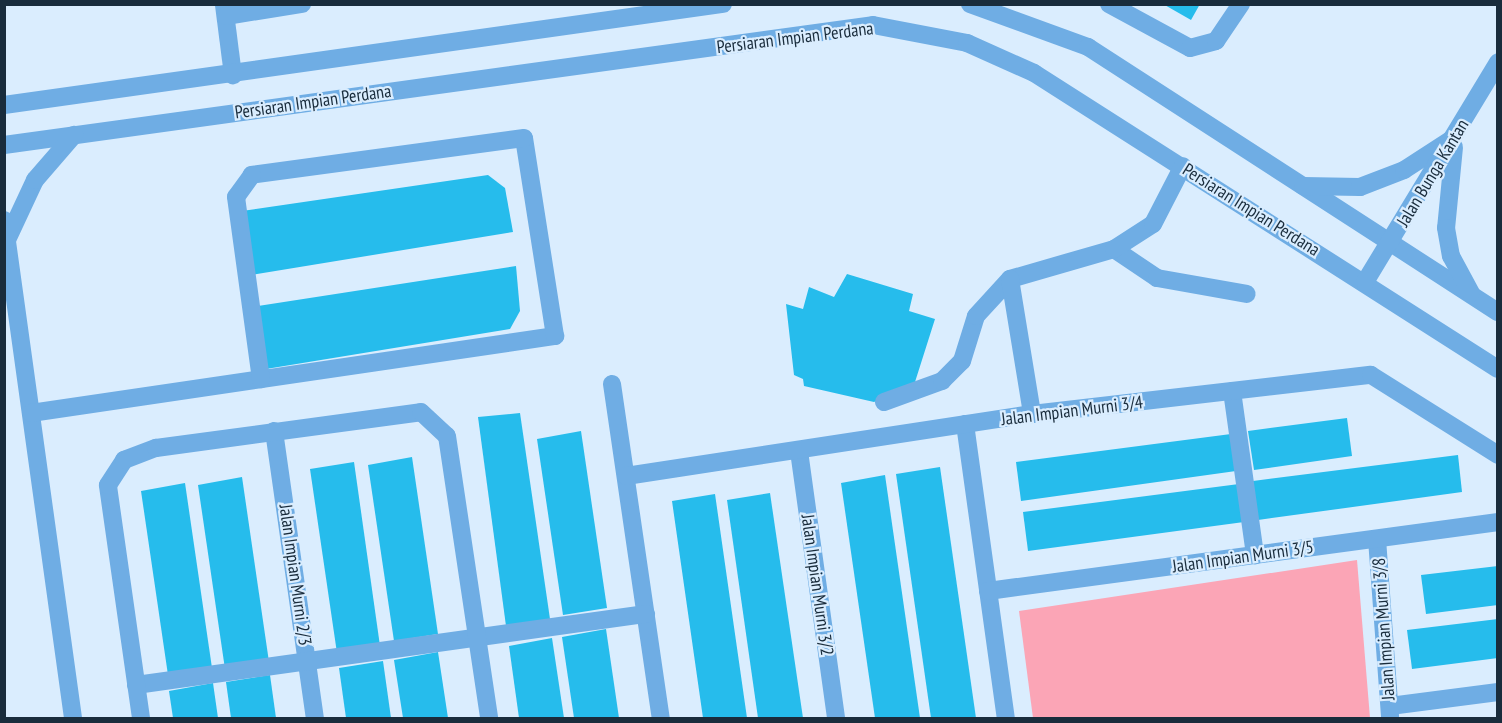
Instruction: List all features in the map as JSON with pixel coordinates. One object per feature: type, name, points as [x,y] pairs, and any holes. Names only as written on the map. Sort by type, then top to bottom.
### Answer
[{"type":"street","points":[[233,75],[225,10],[302,4]]},
{"type":"street","points":[[4,105],[233,75],[723,4]]},
{"type":"street","points":[[970,4],[1088,47],[1497,312]]},
{"type":"street","points":[[1109,4],[1190,48],[1216,41],[1241,4]]},
{"type":"street","name":"Persiaran Impian Perdana","points":[[4,145],[873,25],[966,43],[1034,73],[1365,282],[1497,369]]},
{"type":"street","name":"Jalan Bunga Kantan","points":[[1365,282],[1456,137],[1497,62]]},
{"type":"street","points":[[6,239],[35,180],[74,135]]},
{"type":"street","points":[[1303,186],[1360,188],[1404,170],[1456,137]]},
{"type":"street","points":[[1456,137],[1446,228],[1451,256],[1472,295]]},
{"type":"street","points":[[31,413],[555,336],[524,138],[252,175],[236,197],[261,379]]},
{"type":"street","points":[[885,402],[942,381],[962,361],[976,316],[1010,279],[1114,249],[1153,224],[1183,166]]},
{"type":"street","points":[[4,220],[73,718]]},
{"type":"street","points":[[1114,249],[1157,278],[1247,294]]},
{"type":"street","points":[[1010,279],[1032,414]]},
{"type":"street","name":"Jalan Impian Murni 3/4","points":[[626,476],[1032,414],[1371,375],[1497,454]]},
{"type":"street","points":[[612,384],[661,718]]},
{"type":"street","points":[[1233,392],[1255,555]]},
{"type":"street","points":[[141,718],[108,485],[124,460],[156,448],[421,412],[447,436],[489,718]]},
{"type":"street","points":[[965,424],[1006,718]]},
{"type":"street","name":"Jalan Impian Murni 2/3","points":[[274,431],[315,718]]},
{"type":"street","name":"Jalan Impian Murni 3/2","points":[[799,451],[836,718]]},
{"type":"street","name":"Jalan Impian Murni 3/5","points":[[988,591],[1497,522]]},
{"type":"street","name":"Jalan Impian Murni 3/8","points":[[1377,539],[1390,712]]},
{"type":"street","points":[[136,685],[646,614]]},
{"type":"street","points":[[1390,712],[1497,692]]},
{"type":"shaded area","points":[[1357,560],[1370,718],[1033,718],[1019,611]]},
{"type":"building","points":[[1163,4],[1200,4],[1191,20]]},
{"type":"building","points":[[488,175],[505,188],[513,232],[251,275],[242,211]]},
{"type":"building","points":[[516,266],[520,311],[510,329],[266,369],[258,306]]},
{"type":"building","points":[[847,274],[913,294],[909,311],[935,319],[915,382],[874,402],[804,386],[803,379],[794,375],[786,304],[803,309],[809,287],[834,297]]},
{"type":"building","points":[[520,413],[550,619],[506,626],[478,417]]},
{"type":"building","points":[[1347,418],[1352,456],[1254,470],[1248,431]]},
{"type":"building","points":[[581,431],[607,608],[563,615],[537,439]]},
{"type":"building","points":[[1231,434],[1236,471],[1021,501],[1016,462]]},
{"type":"building","points":[[1458,455],[1462,492],[1258,520],[1253,481]]},
{"type":"building","points":[[412,457],[438,634],[394,641],[368,465]]},
{"type":"building","points":[[354,462],[380,646],[337,653],[310,469]]},
{"type":"building","points":[[940,467],[976,718],[931,718],[896,474]]},
{"type":"building","points":[[885,475],[920,718],[875,718],[841,483]]},
{"type":"building","points":[[242,477],[269,662],[225,669],[198,485]]},
{"type":"building","points":[[185,483],[212,668],[168,675],[141,491]]},
{"type":"building","points":[[1239,484],[1244,522],[1028,551],[1023,512]]},
{"type":"building","points":[[770,493],[803,718],[758,718],[727,500]]},
{"type":"building","points":[[715,494],[747,718],[703,718],[672,501]]},
{"type":"building","points":[[1498,566],[1498,605],[1426,614],[1421,575]]},
{"type":"building","points":[[1498,619],[1498,658],[1412,669],[1407,630]]},
{"type":"building","points":[[606,629],[619,718],[574,718],[562,637]]},
{"type":"building","points":[[552,638],[564,718],[519,718],[509,646]]},
{"type":"building","points":[[438,652],[448,718],[403,718],[394,660]]},
{"type":"building","points":[[383,661],[391,718],[346,718],[339,668]]},
{"type":"building","points":[[270,675],[276,718],[231,718],[226,682]]},
{"type":"building","points":[[213,683],[218,718],[173,718],[169,691]]}]
